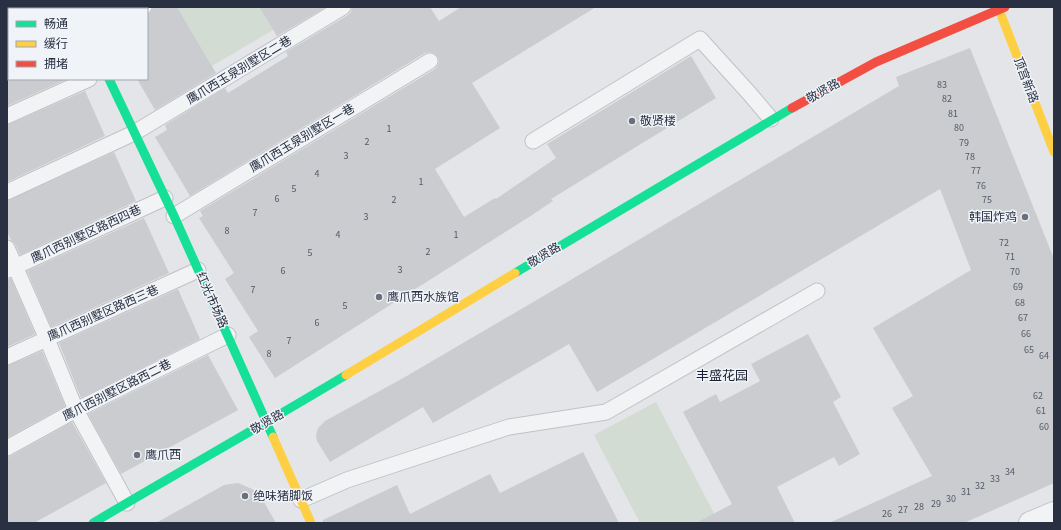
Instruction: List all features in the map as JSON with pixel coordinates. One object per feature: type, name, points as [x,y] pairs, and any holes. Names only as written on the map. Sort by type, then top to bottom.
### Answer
[{"type":"street","name":"敬贤路","points":[[93,523],[266,423],[771,119],[876,62],[1001,8]]},
{"type":"street","name":"顶宫新路","points":[[1001,8],[1054,152]]},
{"type":"street","name":"红光市场路","points":[[109,80],[174,216],[311,523]]},
{"type":"street","points":[[1030,523],[1054,513]]},
{"type":"lane","name":"鹰爪西玉泉别墅区二巷","points":[[7,192],[134,133],[344,7]]},
{"type":"lane","points":[[533,141],[700,39],[771,119]]},
{"type":"lane","name":"鹰爪西玉泉别墅区一巷","points":[[174,216],[430,61]]},
{"type":"lane","points":[[7,116],[87,80]]},
{"type":"lane","name":"鹰爪西别墅区路西四巷","points":[[11,269],[165,198]]},
{"type":"lane","points":[[7,248],[11,269],[47,339],[76,410],[127,503]]},
{"type":"lane","name":"鹰爪西别墅区路西三巷","points":[[7,357],[198,270]]},
{"type":"lane","points":[[301,500],[346,480],[509,427],[606,412],[817,291]]},
{"type":"lane","name":"鹰爪西别墅区路西二巷","points":[[7,448],[76,410],[228,335]]},
{"type":"shaded area","points":[[177,7],[259,7],[273,30],[212,66]]},
{"type":"shaded area","points":[[656,402],[719,523],[640,523],[594,435]]},
{"type":"building","points":[[153,7],[177,7],[216,73],[155,110],[138,80],[148,80],[148,15]]},
{"type":"building","points":[[259,7],[326,7],[277,36]]},
{"type":"building","points":[[352,7],[430,7],[439,21],[461,7],[596,7],[472,83],[500,128],[435,169],[464,217],[495,198],[496,199],[556,158],[547,144],[691,56],[716,98],[551,199],[553,201],[529,217],[275,378],[249,337],[258,331],[225,279],[234,273],[199,218],[203,216],[200,211],[435,69],[439,61],[438,57],[434,53],[425,53],[190,196],[155,137],[167,130],[165,125],[225,88],[228,93],[288,56],[286,52],[348,15],[351,12]]},
{"type":"building","points":[[970,48],[1054,259],[1054,483],[964,523],[829,523],[932,476],[892,408],[913,396],[873,328],[971,270],[940,189],[597,392],[569,344],[433,423],[423,407],[330,462],[317,441],[316,435],[318,428],[325,421],[405,377],[899,86],[896,77]]},
{"type":"building","points":[[7,79],[65,80],[7,106]]},
{"type":"building","points":[[85,91],[105,136],[7,182],[7,125]]},
{"type":"building","points":[[114,152],[136,201],[20,255],[7,232],[7,201]]},
{"type":"building","points":[[144,218],[169,273],[51,327],[27,271]]},
{"type":"building","points":[[11,278],[35,334],[7,347],[7,280]]},
{"type":"building","points":[[178,289],[200,339],[81,398],[59,343]]},
{"type":"building","points":[[808,334],[841,397],[833,402],[860,454],[839,466],[834,457],[777,487],[795,523],[696,523],[732,504],[683,412],[716,394],[720,402],[760,381],[751,364]]},
{"type":"building","points":[[42,351],[65,406],[7,438],[7,366]]},
{"type":"building","points":[[208,355],[238,410],[121,474],[88,414]]},
{"type":"building","points":[[72,422],[106,483],[34,523],[7,523],[7,457]]},
{"type":"building","points":[[583,452],[619,523],[323,523],[323,520],[397,485],[410,514],[490,474],[500,493]]},
{"type":"building","points":[[238,483],[252,489],[260,495],[276,523],[156,523],[224,485]]},
{"type":"traffic: fast","points":[[109,80],[174,216],[273,437]]},
{"type":"traffic: fast","points":[[515,273],[792,108]]},
{"type":"traffic: fast","points":[[93,523],[346,375]]},
{"type":"traffic: slow","points":[[998,7],[1054,152]]},
{"type":"traffic: slow","points":[[346,375],[515,273]]},
{"type":"traffic: slow","points":[[273,437],[311,523]]},
{"type":"traffic: jam","points":[[792,108],[876,62],[1005,7]]},
{"type":"place","name":"敬贤楼","points":[[632,121]]},
{"type":"place","name":"韩国炸鸡","points":[[1025,217]]},
{"type":"place","name":"鹰爪西水族馆","points":[[379,297]]},
{"type":"place","name":"鹰爪西","points":[[137,455]]},
{"type":"place","name":"绝味猪脚饭","points":[[245,496]]},
{"type":"district","name":"丰盛花园","points":[[722,375]]}]
